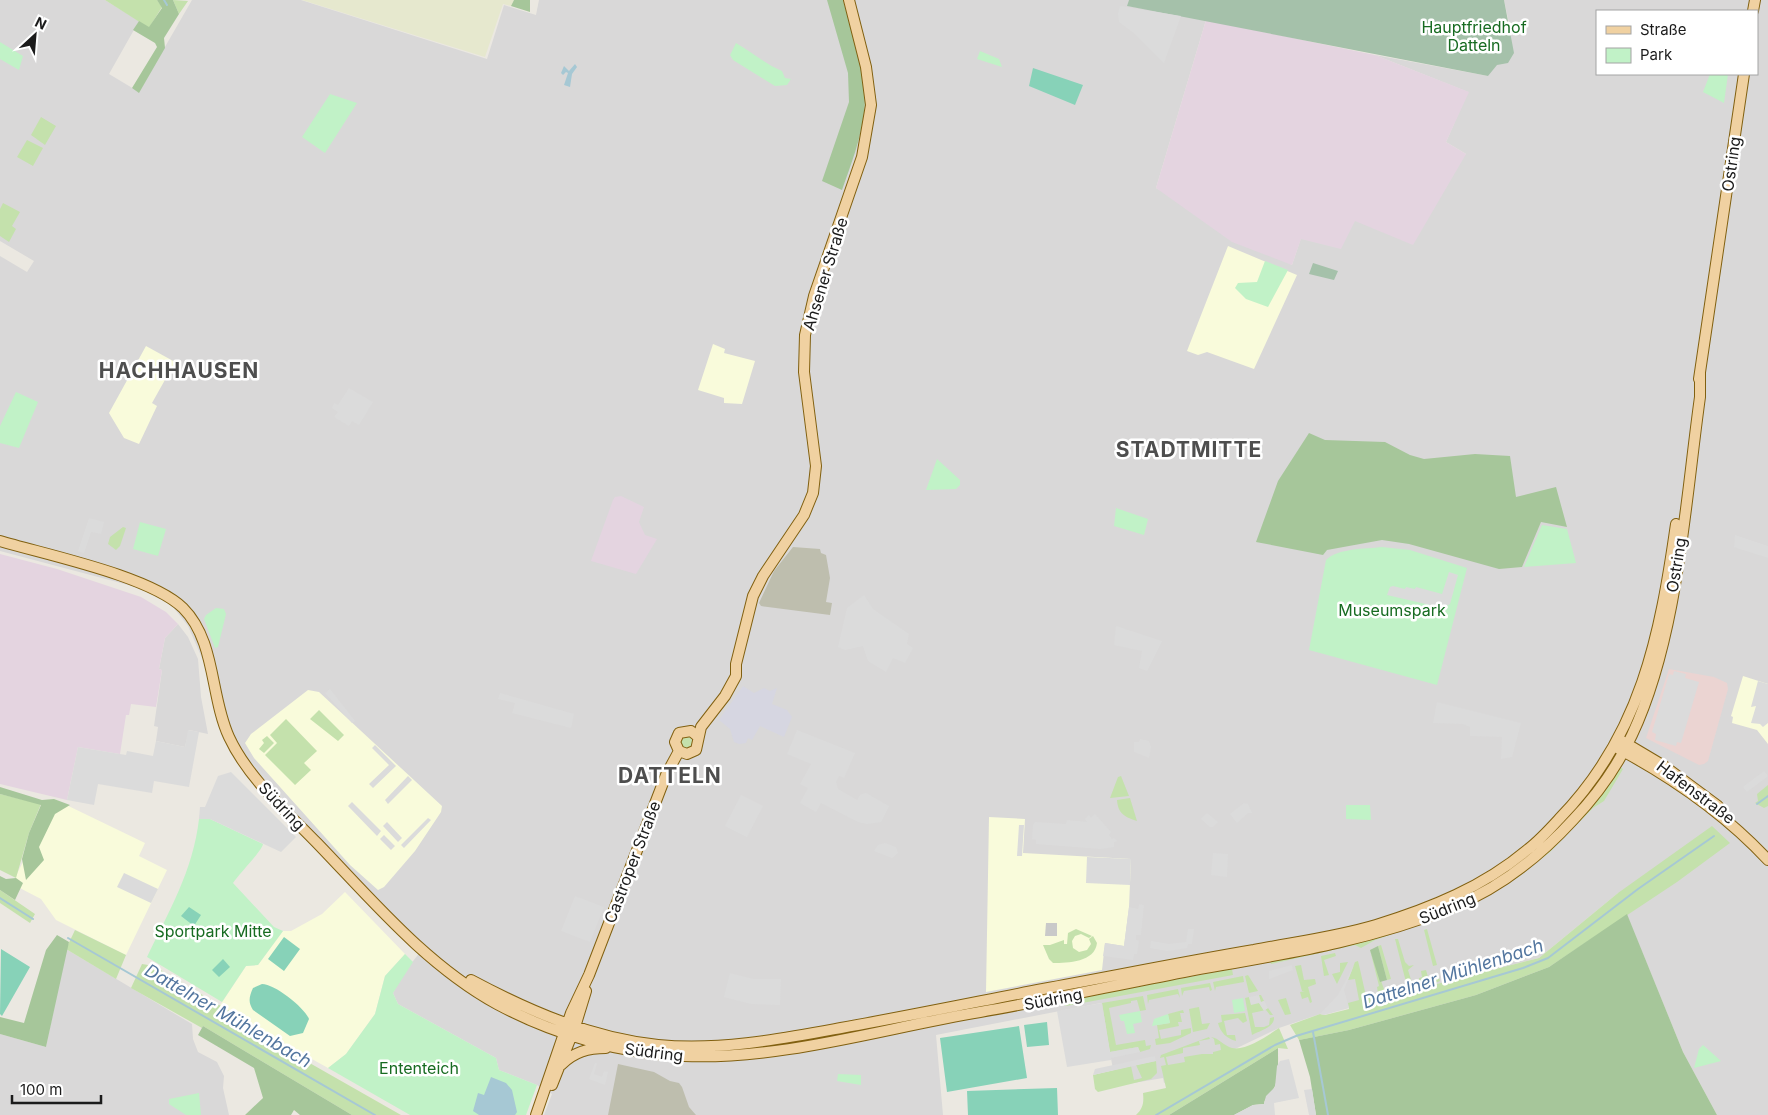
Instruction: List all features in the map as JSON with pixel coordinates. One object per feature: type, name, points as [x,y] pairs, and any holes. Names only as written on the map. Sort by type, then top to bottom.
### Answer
[{"type":"main road","name":"Ahsener Straße","points":[[753,596],[763,576],[804,516],[813,493],[816,474],[804,372],[807,323],[862,157],[871,106],[866,67],[849,0]]},
{"type":"main road","name":"Ostring","points":[[1621,746],[1649,694],[1664,636],[1679,553],[1700,397],[1700,373],[1744,75]]},
{"type":"main road","name":"Südring","points":[[0,541],[145,584],[175,602],[188,614],[204,643],[226,731],[257,780],[375,904],[435,960],[494,1002],[527,1018],[617,1039],[659,1045],[713,1046],[749,1043],[908,1016],[1344,934],[1381,924],[1460,894],[1498,872],[1530,848],[1578,800],[1621,746]]},
{"type":"main road","name":"Castroper Straße","points":[[694,734],[725,696],[736,676],[736,664],[753,596]]},
{"type":"main road","name":"Castroper Straße","points":[[683,731],[694,734],[699,743],[696,750],[687,754],[679,751],[675,742],[677,736],[683,731]]},
{"type":"main road","name":"Hafenstraße","points":[[1621,746],[1696,788],[1767,855]]},
{"type":"main road","name":"Südring","points":[[570,1029],[623,1049],[684,1056],[723,1056],[789,1048],[1057,999],[1154,978],[1323,948],[1378,934],[1457,905],[1490,889],[1526,865],[1572,822],[1621,746]]},
{"type":"main road","name":"Castroper Straße","points":[[536,1115],[666,774],[679,751]]},
{"type":"main road","name":"Castroper Straße","points":[[536,1115],[561,1066],[570,1029]]},
{"type":"main road","points":[[561,1066],[569,1057],[584,1050],[595,1048],[623,1049]]},
{"type":"shaded area","points":[[0,0],[105,0],[139,21],[109,74],[139,92],[192,0],[301,0],[487,59],[504,5],[536,15],[539,0],[1129,0],[1128,6],[1206,20],[1156,188],[1292,265],[1301,238],[1355,220],[1466,154],[1446,142],[1468,92],[1375,55],[1488,76],[1510,28],[1504,0],[1768,0],[1768,1115],[1717,1115],[1683,1052],[1618,893],[1539,958],[1320,1014],[1279,1028],[1164,1083],[1163,1078],[1116,1086],[1101,1003],[936,1035],[943,1115],[544,1115],[552,1094],[537,1085],[499,1070],[496,1058],[398,1004],[393,993],[403,974],[424,947],[244,769],[222,735],[205,665],[188,626],[173,607],[151,591],[0,551],[0,256],[27,272],[34,261],[0,241]]},
{"type":"shaded area","points":[[157,0],[173,0],[179,14],[164,38],[165,48],[139,93],[132,88],[157,47],[155,43],[133,30],[139,21],[149,27],[162,8]]},
{"type":"shaded area","points":[[302,0],[514,0],[511,6],[503,4],[485,57]]},
{"type":"shaded area","points":[[514,0],[530,0],[530,12],[511,6]]},
{"type":"shaded area","points":[[827,0],[843,0],[859,55],[864,84],[865,98],[861,132],[842,190],[822,181],[849,102],[848,73]]},
{"type":"shaded area","points":[[1120,6],[1181,16],[1164,63],[1135,34],[1119,22]]},
{"type":"shaded area","points":[[1206,20],[1375,55],[1469,92],[1446,142],[1466,154],[1413,245],[1355,221],[1341,249],[1301,239],[1292,265],[1232,242],[1156,188]]},
{"type":"shaded area","points":[[1228,246],[1297,275],[1254,369],[1207,352],[1198,355],[1187,351]]},
{"type":"shaded area","points":[[713,344],[725,349],[724,353],[755,361],[742,404],[724,403],[724,398],[698,390]]},
{"type":"shaded area","points":[[146,346],[175,362],[152,403],[157,406],[139,444],[124,438],[109,413]]},
{"type":"shaded area","points":[[349,388],[373,402],[359,425],[352,421],[349,426],[334,417],[338,412],[332,408],[334,403],[338,405]]},
{"type":"shaded area","points":[[1309,433],[1325,440],[1385,442],[1410,455],[1424,459],[1475,454],[1510,456],[1516,497],[1556,487],[1567,527],[1541,522],[1522,567],[1499,569],[1409,544],[1382,540],[1327,550],[1323,555],[1256,542],[1278,481]]},
{"type":"shaded area","points":[[621,496],[644,507],[639,522],[645,535],[657,539],[636,574],[591,561],[613,500],[615,497]]},
{"type":"shaded area","points":[[89,518],[104,522],[101,534],[91,532],[84,553],[78,551]]},
{"type":"shaded area","points":[[1735,535],[1768,546],[1768,558],[1734,547]]},
{"type":"shaded area","points":[[793,547],[820,549],[821,553],[826,555],[830,578],[826,602],[832,603],[830,615],[761,606],[759,603],[774,571]]},
{"type":"shaded area","points":[[0,554],[57,569],[141,597],[166,612],[178,624],[165,638],[159,669],[162,670],[156,707],[131,704],[129,715],[126,715],[120,754],[78,747],[67,800],[0,784]]},
{"type":"shaded area","points":[[1449,572],[1458,575],[1450,604],[1443,608],[1387,595],[1390,587],[1393,586],[1405,589],[1406,587],[1415,589],[1416,587],[1442,594]]},
{"type":"shaded area","points":[[864,595],[873,609],[909,634],[907,644],[913,648],[905,663],[893,658],[886,672],[868,661],[863,646],[845,650],[838,647],[847,608]]},
{"type":"shaded area","points":[[178,624],[188,637],[198,659],[201,697],[208,734],[189,730],[185,747],[156,741],[158,727],[154,726],[162,670],[159,669],[165,638]]},
{"type":"shaded area","points":[[1116,626],[1162,641],[1147,671],[1139,668],[1142,651],[1114,645]]},
{"type":"shaded area","points":[[1669,669],[1714,677],[1727,683],[1728,689],[1708,761],[1704,764],[1699,765],[1646,738]]},
{"type":"shaded area","points":[[1674,671],[1686,674],[1685,678],[1699,682],[1681,743],[1677,742],[1676,746],[1655,740],[1656,734],[1652,732],[1669,674],[1673,675]]},
{"type":"shaded area","points":[[1743,676],[1768,684],[1768,744],[1757,730],[1732,723],[1733,717],[1731,716]]},
{"type":"shaded area","points":[[1758,681],[1768,684],[1768,723],[1763,727],[1760,724],[1751,723],[1756,706],[1751,707]]},
{"type":"shaded area","points":[[743,686],[754,693],[764,688],[770,691],[777,688],[772,704],[787,710],[792,717],[784,737],[760,726],[752,740],[748,738],[746,743],[739,744],[734,742],[730,729],[719,720]]},
{"type":"shaded area","points":[[330,689],[355,721],[352,723],[325,693]]},
{"type":"shaded area","points":[[308,690],[319,692],[442,806],[441,812],[415,851],[384,887],[378,890],[350,865],[254,758],[245,743],[251,734]]},
{"type":"shaded area","points":[[500,693],[574,714],[571,728],[512,713],[515,703],[498,699]]},
{"type":"shaded area","points":[[1437,702],[1521,723],[1512,757],[1501,759],[1502,737],[1470,736],[1470,727],[1463,724],[1433,723]]},
{"type":"shaded area","points":[[188,730],[199,732],[189,787],[154,781],[152,793],[98,784],[94,805],[67,800],[78,747],[126,755],[127,751],[153,756],[156,741],[185,747]]},
{"type":"shaded area","points":[[797,730],[855,753],[844,778],[839,776],[836,782],[838,789],[857,800],[860,795],[866,793],[889,806],[881,822],[867,824],[858,822],[821,803],[816,812],[800,803],[808,788],[800,784],[811,764],[787,754]]},
{"type":"shaded area","points":[[1140,739],[1149,741],[1151,747],[1149,758],[1134,752],[1134,742],[1139,742]]},
{"type":"shaded area","points":[[375,745],[396,766],[373,788],[369,784],[389,765],[372,748]]},
{"type":"shaded area","points":[[249,758],[315,833],[367,888],[365,890],[258,772],[248,760]]},
{"type":"shaded area","points":[[1764,771],[1768,776],[1747,792],[1743,787]]},
{"type":"shaded area","points":[[231,772],[296,837],[281,852],[210,819],[199,819],[200,807],[205,807],[218,776]]},
{"type":"shaded area","points":[[408,776],[412,780],[388,804],[385,800]]},
{"type":"shaded area","points":[[0,787],[42,800],[54,799],[70,805],[55,814],[39,847],[44,860],[26,880],[22,859],[29,833],[41,805],[0,794]]},
{"type":"shaded area","points":[[741,795],[763,806],[747,837],[725,826]]},
{"type":"shaded area","points":[[54,799],[145,843],[139,856],[167,870],[126,955],[56,920],[41,899],[12,884]]},
{"type":"shaded area","points":[[352,802],[381,831],[377,836],[348,806]]},
{"type":"shaded area","points":[[1244,803],[1248,804],[1252,813],[1248,813],[1237,823],[1230,814]]},
{"type":"shaded area","points":[[1207,813],[1218,822],[1213,827],[1210,827],[1201,819]]},
{"type":"shaded area","points":[[1095,814],[1111,832],[1109,835],[1112,839],[1114,838],[1117,841],[1114,842],[1114,847],[1101,849],[1036,844],[1036,840],[1032,839],[1035,822],[1066,824],[1067,820],[1087,822],[1085,819],[1089,815],[1091,818]]},
{"type":"shaded area","points":[[989,817],[1025,819],[1023,853],[1131,859],[1129,907],[1124,946],[1105,943],[1102,970],[986,992]]},
{"type":"shaded area","points":[[428,818],[431,820],[404,848],[401,845]]},
{"type":"shaded area","points":[[387,822],[402,838],[398,842],[383,826]]},
{"type":"shaded area","points":[[1019,825],[1024,825],[1022,856],[1017,856]]},
{"type":"shaded area","points":[[384,835],[395,846],[391,850],[380,839]]},
{"type":"shaded area","points":[[885,843],[896,847],[898,853],[892,858],[874,851],[878,845]]},
{"type":"shaded area","points":[[1213,853],[1228,854],[1227,877],[1211,875]]},
{"type":"shaded area","points":[[1087,857],[1131,859],[1130,885],[1086,883]]},
{"type":"shaded area","points":[[124,873],[158,889],[151,903],[117,887]]},
{"type":"shaded area","points":[[0,876],[6,879],[16,878],[23,883],[15,900],[0,890]]},
{"type":"shaded area","points":[[345,892],[405,954],[385,976],[375,1014],[346,1054],[328,1068],[219,1007],[246,966],[258,965],[283,931],[291,931],[322,914]]},
{"type":"shaded area","points":[[575,896],[604,907],[590,942],[561,931]]},
{"type":"shaded area","points":[[1139,904],[1144,905],[1141,935],[1136,935],[1136,940],[1139,941],[1137,954],[1134,954],[1133,960],[1103,956],[1105,943],[1124,946],[1129,907],[1138,909]]},
{"type":"shaded area","points":[[1627,914],[1683,1052],[1717,1115],[1316,1115],[1310,1077],[1299,1040],[1349,1030],[1476,995],[1549,967]]},
{"type":"shaded area","points":[[1046,923],[1057,923],[1057,936],[1045,936]]},
{"type":"shaded area","points":[[1188,929],[1194,929],[1192,944],[1188,944],[1187,948],[1168,951],[1150,948],[1151,941],[1169,944],[1186,942]]},
{"type":"shaded area","points":[[57,935],[69,942],[46,1047],[0,1034],[0,1017],[24,1023],[46,950]]},
{"type":"shaded area","points":[[1378,946],[1387,980],[1380,982],[1370,950]]},
{"type":"shaded area","points":[[66,949],[192,1024],[193,1039],[198,1052],[217,1062],[224,1076],[223,1088],[229,1115],[0,1115],[0,1034],[46,1047]]},
{"type":"shaded area","points":[[1292,965],[1293,970],[1269,979],[1269,971]]},
{"type":"shaded area","points":[[1354,965],[1344,990],[1349,1008],[1324,1015],[1320,1014],[1338,995]]},
{"type":"shaded area","points":[[730,973],[754,979],[781,979],[780,1005],[751,1004],[724,997]]},
{"type":"shaded area","points":[[1407,983],[1409,989],[1391,994],[1389,988]]},
{"type":"shaded area","points":[[1259,995],[1261,1002],[1264,1001],[1268,1008],[1264,1011],[1259,1003],[1251,1005],[1249,997]]},
{"type":"shaded area","points":[[1102,1003],[1110,1052],[1138,1047],[1140,1052],[1111,1058],[1111,1060],[1067,1067],[1057,1011]]},
{"type":"shaded area","points":[[203,1026],[352,1115],[300,1115],[294,1110],[291,1115],[245,1115],[263,1098],[254,1068],[198,1035]]},
{"type":"shaded area","points":[[1278,1048],[1276,1084],[1264,1104],[1253,1105],[1234,1115],[1169,1115]]},
{"type":"shaded area","points":[[1155,1056],[1156,1061],[1093,1075],[1095,1069]]},
{"type":"shaded area","points":[[1289,1059],[1299,1098],[1274,1103],[1275,1115],[1234,1115],[1253,1105],[1264,1104],[1266,1096],[1275,1087],[1277,1066],[1280,1061]]},
{"type":"shaded area","points":[[595,1063],[597,1063],[594,1074],[602,1077],[604,1071],[608,1072],[605,1085],[589,1079]]},
{"type":"shaded area","points":[[618,1064],[654,1072],[670,1081],[679,1083],[689,1107],[696,1115],[608,1115]]},
{"type":"shaded area","points":[[1312,1089],[1316,1115],[1309,1115],[1304,1090]]},
{"type":"green space","points":[[105,0],[157,0],[162,7],[149,28]]},
{"type":"green space","points":[[173,0],[188,1],[179,14]]},
{"type":"green space","name":"Hauptfriedhof Datteln","points":[[1129,0],[1504,0],[1514,53],[1508,63],[1497,65],[1488,76],[1127,6]]},
{"type":"green space","points":[[0,42],[23,56],[19,70],[0,59]]},
{"type":"green space","points":[[736,43],[782,71],[785,78],[791,79],[787,85],[775,86],[733,60],[730,55]]},
{"type":"green space","points":[[980,51],[999,59],[1002,67],[977,59]]},
{"type":"green space","points":[[1033,68],[1083,85],[1075,105],[1029,86]]},
{"type":"green space","points":[[1710,75],[1728,75],[1724,103],[1703,92]]},
{"type":"green space","points":[[330,94],[357,103],[325,153],[302,137]]},
{"type":"green space","points":[[41,117],[56,126],[45,145],[31,135]]},
{"type":"green space","points":[[27,140],[43,148],[33,166],[17,157]]},
{"type":"green space","points":[[3,203],[20,212],[12,226],[16,229],[9,242],[0,236],[0,209]]},
{"type":"green space","points":[[1265,261],[1288,270],[1268,307],[1246,299],[1235,288],[1238,283],[1257,282]]},
{"type":"green space","points":[[1313,263],[1338,271],[1334,280],[1309,274]]},
{"type":"green space","points":[[16,392],[38,402],[19,448],[0,443],[0,426]]},
{"type":"green space","points":[[937,459],[960,480],[960,485],[956,489],[926,490]]},
{"type":"green space","points":[[1116,508],[1148,519],[1144,535],[1114,526]]},
{"type":"green space","points":[[140,522],[166,529],[158,556],[133,549]]},
{"type":"green space","points":[[1542,525],[1567,529],[1576,563],[1524,567]]},
{"type":"green space","points":[[123,527],[126,528],[120,546],[116,550],[108,544],[110,537]]},
{"type":"green space","name":"Museumspark","points":[[1382,547],[1410,550],[1467,568],[1437,685],[1309,650],[1326,560],[1337,553],[1345,551]]},
{"type":"green space","points":[[216,608],[224,609],[226,614],[218,647],[215,648],[204,619],[206,615]]},
{"type":"green space","points":[[319,710],[344,735],[338,741],[310,719]]},
{"type":"green space","points":[[286,719],[317,751],[304,763],[311,770],[295,785],[265,755],[277,743],[270,735]]},
{"type":"green space","points":[[267,736],[274,743],[264,753],[259,749],[264,743],[262,740]]},
{"type":"green space","points":[[686,736],[692,742],[686,748],[680,742]]},
{"type":"green space","points":[[1620,767],[1623,769],[1604,801],[1593,808],[1550,852],[1517,878],[1456,912],[1375,940],[1361,948],[1355,945],[1271,964],[1270,961],[1450,913],[1570,831],[1597,799]]},
{"type":"green space","points":[[1121,776],[1129,796],[1110,798],[1118,777]]},
{"type":"green space","points":[[1768,785],[1768,806],[1764,808],[1755,803],[1758,801],[1757,794]]},
{"type":"green space","points":[[0,794],[41,804],[29,833],[16,878],[0,870]]},
{"type":"green space","points":[[1130,798],[1137,821],[1123,814],[1119,809],[1117,800]]},
{"type":"green space","points":[[1346,805],[1370,805],[1371,820],[1346,819]]},
{"type":"green space","name":"Sportpark Mitte","points":[[199,819],[210,819],[263,844],[259,852],[233,883],[274,927],[283,931],[258,965],[246,966],[222,1002],[147,957],[172,907],[186,873],[196,838]]},
{"type":"green space","points":[[1712,826],[1730,843],[1677,882],[1549,967],[1476,995],[1349,1030],[1299,1040],[1290,1025],[1320,1014],[1325,1015],[1349,1009],[1348,1003],[1359,1000],[1355,979],[1348,980],[1355,962],[1358,961],[1366,996],[1378,993],[1377,987],[1379,986],[1370,950],[1385,992],[1390,991],[1391,994],[1408,990],[1395,939],[1398,939],[1405,962],[1409,966],[1414,965],[1408,970],[1412,983],[1419,982],[1419,978],[1422,977],[1421,971],[1426,970],[1428,977],[1438,974],[1440,981],[1425,987],[1539,958],[1618,893]]},
{"type":"green space","points":[[0,890],[35,914],[30,923],[0,903]]},
{"type":"green space","points":[[189,907],[201,915],[194,926],[181,916]]},
{"type":"green space","points":[[1076,929],[1092,936],[1089,938],[1081,934],[1075,936],[1072,941],[1073,948],[1079,952],[1087,950],[1091,944],[1089,939],[1093,936],[1097,943],[1095,949],[1086,958],[1080,960],[1053,963],[1049,959],[1043,945],[1050,945],[1064,940],[1064,944],[1067,944],[1068,933]]},
{"type":"green space","points":[[1427,929],[1437,965],[1433,966],[1424,930]]},
{"type":"green space","points":[[75,930],[126,955],[116,979],[66,949]]},
{"type":"green space","points":[[284,937],[300,949],[284,971],[268,959]]},
{"type":"green space","points":[[1381,945],[1391,979],[1387,980],[1378,946]]},
{"type":"green space","points":[[1,949],[30,967],[2,1016],[0,1014]]},
{"type":"green space","points":[[1335,953],[1336,956],[1324,960],[1329,975],[1324,976],[1321,956]]},
{"type":"green space","name":"Ententeich","points":[[405,954],[413,962],[393,993],[398,1004],[496,1058],[499,1070],[537,1085],[526,1115],[410,1115],[328,1068],[346,1054],[375,1014],[385,976]]},
{"type":"green space","points":[[223,959],[230,967],[219,977],[212,970]]},
{"type":"green space","points":[[1348,962],[1337,984],[1332,974],[1340,972],[1340,963]]},
{"type":"green space","points":[[142,964],[154,966],[263,1031],[278,1045],[401,1115],[352,1115],[203,1026],[202,1028],[131,988]]},
{"type":"green space","points":[[1301,965],[1304,980],[1315,979],[1316,984],[1308,987],[1312,1002],[1310,1003],[1308,997],[1302,999],[1300,992],[1305,991],[1302,991],[1295,966]]},
{"type":"green space","points":[[1232,969],[1233,975],[1066,1006],[1060,1001]]},
{"type":"green space","points":[[1248,975],[1258,991],[1249,993],[1245,976]]},
{"type":"green space","points":[[1243,976],[1244,982],[1216,987],[1215,991],[1213,982]]},
{"type":"green space","points":[[1210,983],[1212,990],[1210,991],[1209,987],[1184,991],[1182,996],[1181,988]]},
{"type":"green space","points":[[262,984],[282,992],[302,1009],[309,1019],[303,1033],[290,1036],[253,1010],[250,999],[253,988]]},
{"type":"green space","points":[[1178,989],[1180,998],[1178,994],[1149,1000],[1148,1004],[1147,995]]},
{"type":"green space","points":[[1261,995],[1264,1001],[1259,1003],[1264,1010],[1268,1008],[1273,1015],[1270,1015],[1266,1010],[1252,1013],[1255,1027],[1269,1025],[1270,1018],[1274,1017],[1274,1020],[1272,1023],[1266,1028],[1252,1035],[1245,998],[1249,997],[1251,1004]]},
{"type":"green space","points":[[1143,996],[1146,1010],[1140,1011],[1137,1000],[1109,1008],[1116,1045],[1145,1040],[1146,1046],[1151,1045],[1150,1049],[1140,1052],[1138,1047],[1110,1052],[1102,1003]]},
{"type":"green space","points":[[1243,998],[1245,1011],[1234,1013],[1232,1000]]},
{"type":"green space","points":[[1286,998],[1291,1014],[1285,1015],[1278,1000]]},
{"type":"green space","points":[[1199,1007],[1202,1024],[1210,1023],[1207,1029],[1193,1032],[1189,1009]]},
{"type":"green space","points":[[1183,1010],[1184,1013],[1180,1013],[1182,1022],[1178,1022],[1179,1026],[1159,1030],[1161,1039],[1181,1035],[1181,1030],[1191,1028],[1191,1033],[1170,1043],[1156,1045],[1155,1039],[1159,1038],[1157,1025],[1170,1023],[1168,1014]]},
{"type":"green space","points":[[1140,1011],[1142,1022],[1133,1024],[1135,1033],[1127,1034],[1124,1021],[1121,1021],[1119,1015]]},
{"type":"green space","points":[[1245,1013],[1247,1021],[1243,1023],[1238,1018],[1224,1021],[1227,1035],[1235,1035],[1236,1041],[1227,1037],[1220,1029],[1218,1023],[1222,1022],[1221,1015]]},
{"type":"green space","points":[[1168,1014],[1170,1023],[1152,1026],[1154,1019]]},
{"type":"green space","points":[[1047,1022],[1049,1045],[1027,1047],[1024,1025]]},
{"type":"green space","points":[[1019,1026],[1027,1078],[947,1092],[940,1038]]},
{"type":"green space","points":[[1279,1028],[1288,1049],[1278,1048],[1169,1115],[1136,1115],[1142,1105],[1143,1093],[1166,1088],[1161,1066],[1166,1065],[1164,1057],[1160,1058],[1161,1055],[1209,1037],[1210,1039],[1199,1041],[1200,1045],[1183,1048],[1183,1053],[1166,1057],[1168,1065],[1185,1062],[1184,1057],[1213,1054],[1213,1052],[1221,1050],[1220,1044],[1215,1045],[1214,1039],[1211,1037],[1229,1047],[1238,1048],[1256,1042]]},
{"type":"green space","points":[[1703,1045],[1721,1061],[1694,1068],[1699,1049]]},
{"type":"green space","points":[[1156,1061],[1157,1073],[1151,1079],[1098,1092],[1095,1089],[1093,1075],[1131,1066],[1134,1080],[1142,1078],[1136,1065]]},
{"type":"green space","points":[[838,1074],[861,1075],[861,1085],[837,1081]]},
{"type":"green space","points":[[1057,1088],[1058,1115],[968,1115],[967,1091]]},
{"type":"green space","points":[[199,1093],[201,1115],[186,1115],[169,1104],[169,1099]]},
{"type":"water","points":[[575,64],[577,67],[572,74],[570,87],[564,85],[568,73],[566,72],[563,75],[561,73],[564,66],[569,71]]},
{"type":"water","points":[[491,1077],[506,1083],[512,1090],[517,1112],[515,1115],[479,1115],[473,1111],[478,1093],[484,1095]]},
{"type":"waterway","points":[[164,0],[167,5]]},
{"type":"waterway","name":"Dattelner Mühlenbach","points":[[1757,804],[1768,796]]},
{"type":"waterway","name":"Dattelner Mühlenbach","points":[[1156,1115],[1275,1045],[1296,1036],[1523,968],[1548,958],[1638,889],[1714,836]]},
{"type":"waterway","name":"Dattelner Mühlenbach","points":[[0,898],[33,919]]},
{"type":"waterway","name":"Dattelner Mühlenbach","points":[[68,938],[375,1115]]},
{"type":"waterway","points":[[1313,1032],[1328,1115]]},
{"type":"district","name":"HACHHAUSEN","points":[[179,371]]},
{"type":"district","name":"STADTMITTE","points":[[1189,450]]},
{"type":"district","name":"DATTELN","points":[[670,776]]}]
